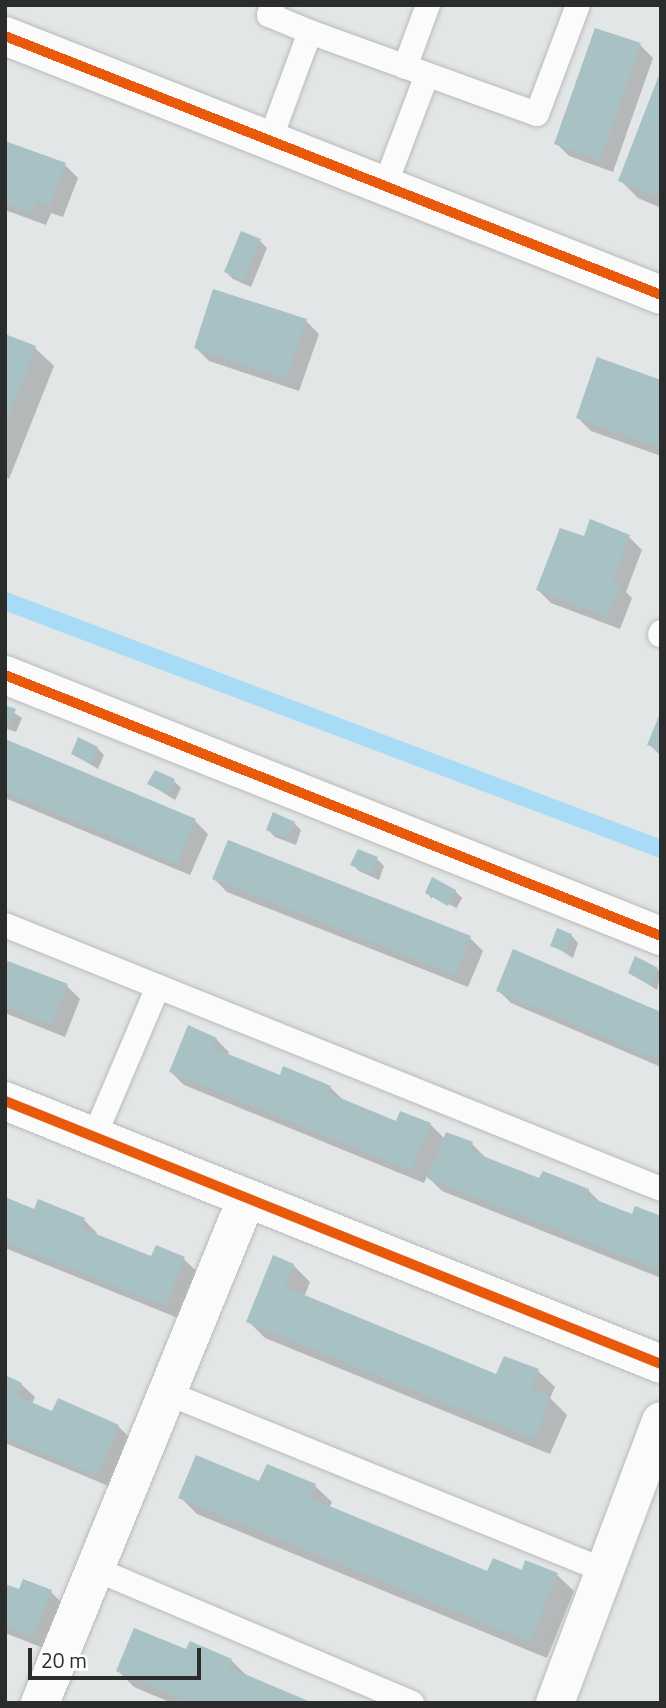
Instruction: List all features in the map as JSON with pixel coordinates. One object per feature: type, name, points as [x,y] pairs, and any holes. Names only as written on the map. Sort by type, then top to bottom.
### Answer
[{"type":"street","points":[[5,36],[270,140],[384,188],[661,295]]},
{"type":"street","points":[[5,675],[661,936]]},
{"type":"street","points":[[5,1101],[246,1200],[661,1364]]},
{"type":"street","points":[[40,1703],[246,1200]]},
{"type":"street","points":[[555,1703],[661,1421]]},
{"type":"lane","points":[[273,5],[269,15],[310,32],[537,114],[578,5]]},
{"type":"lane","points":[[384,188],[416,71],[428,5]]},
{"type":"lane","points":[[270,140],[310,32]]},
{"type":"lane","points":[[5,925],[661,1189]]},
{"type":"lane","points":[[94,1137],[158,987]]},
{"type":"lane","points":[[167,1393],[605,1571]]},
{"type":"lane","points":[[95,1569],[412,1703]]},
{"type":"building","points":[[595,28],[641,43],[600,160],[554,144]]},
{"type":"building","points":[[661,70],[661,198],[618,181]]},
{"type":"building","points":[[5,141],[66,163],[50,205],[38,201],[33,213],[5,203]]},
{"type":"building","points":[[241,231],[261,239],[244,281],[224,272]]},
{"type":"building","points":[[213,289],[307,319],[286,379],[194,348]]},
{"type":"building","points":[[5,334],[36,346],[5,425]]},
{"type":"building","points":[[597,357],[661,380],[661,448],[576,418]]},
{"type":"building","points":[[590,519],[630,535],[613,580],[620,584],[607,617],[536,590],[560,528],[584,536]]},
{"type":"building","points":[[5,705],[16,709],[9,726],[5,725]]},
{"type":"building","points":[[661,711],[661,750],[647,745]]},
{"type":"building","points":[[78,737],[98,747],[91,764],[71,754]]},
{"type":"building","points":[[5,739],[196,819],[177,864],[5,792]]},
{"type":"building","points":[[155,770],[175,779],[168,794],[147,784]]},
{"type":"building","points":[[273,812],[295,822],[288,839],[266,830]]},
{"type":"building","points":[[228,840],[471,936],[455,975],[212,879]]},
{"type":"building","points":[[358,849],[378,857],[372,874],[350,865]]},
{"type":"building","points":[[432,877],[456,890],[448,906],[425,893]]},
{"type":"building","points":[[557,928],[572,934],[566,952],[550,946]]},
{"type":"building","points":[[513,949],[661,1012],[661,1061],[496,991]]},
{"type":"building","points":[[635,956],[658,968],[650,985],[628,973]]},
{"type":"building","points":[[5,960],[68,984],[52,1025],[5,1006]]},
{"type":"building","points":[[188,1025],[217,1038],[213,1048],[280,1075],[283,1066],[331,1086],[328,1093],[396,1121],[400,1111],[431,1123],[411,1171],[169,1072]]},
{"type":"building","points":[[446,1132],[473,1142],[470,1151],[539,1178],[543,1171],[589,1189],[586,1196],[632,1214],[635,1206],[661,1216],[661,1271],[427,1178]]},
{"type":"building","points":[[5,1197],[34,1209],[38,1199],[85,1218],[81,1228],[151,1256],[156,1245],[185,1257],[165,1306],[5,1242]]},
{"type":"building","points":[[273,1255],[294,1264],[285,1287],[496,1374],[504,1356],[539,1369],[531,1389],[551,1397],[534,1439],[246,1322]]},
{"type":"building","points":[[5,1375],[22,1383],[17,1396],[52,1411],[58,1398],[119,1425],[97,1476],[5,1437]]},
{"type":"building","points":[[196,1455],[259,1481],[267,1464],[316,1484],[310,1498],[487,1571],[493,1558],[522,1570],[525,1560],[558,1573],[530,1642],[178,1498]]},
{"type":"building","points":[[23,1579],[52,1590],[33,1637],[5,1626],[5,1584],[19,1589]]},
{"type":"building","points":[[134,1628],[186,1649],[190,1641],[232,1659],[228,1667],[313,1703],[192,1703],[116,1671]]},
{"type":"waterway","points":[[5,601],[661,849]]},
{"type":"cycle path","points":[[5,36],[661,295]]},
{"type":"cycle path","points":[[5,675],[661,936]]},
{"type":"cycle path","points":[[5,1101],[661,1364]]}]
